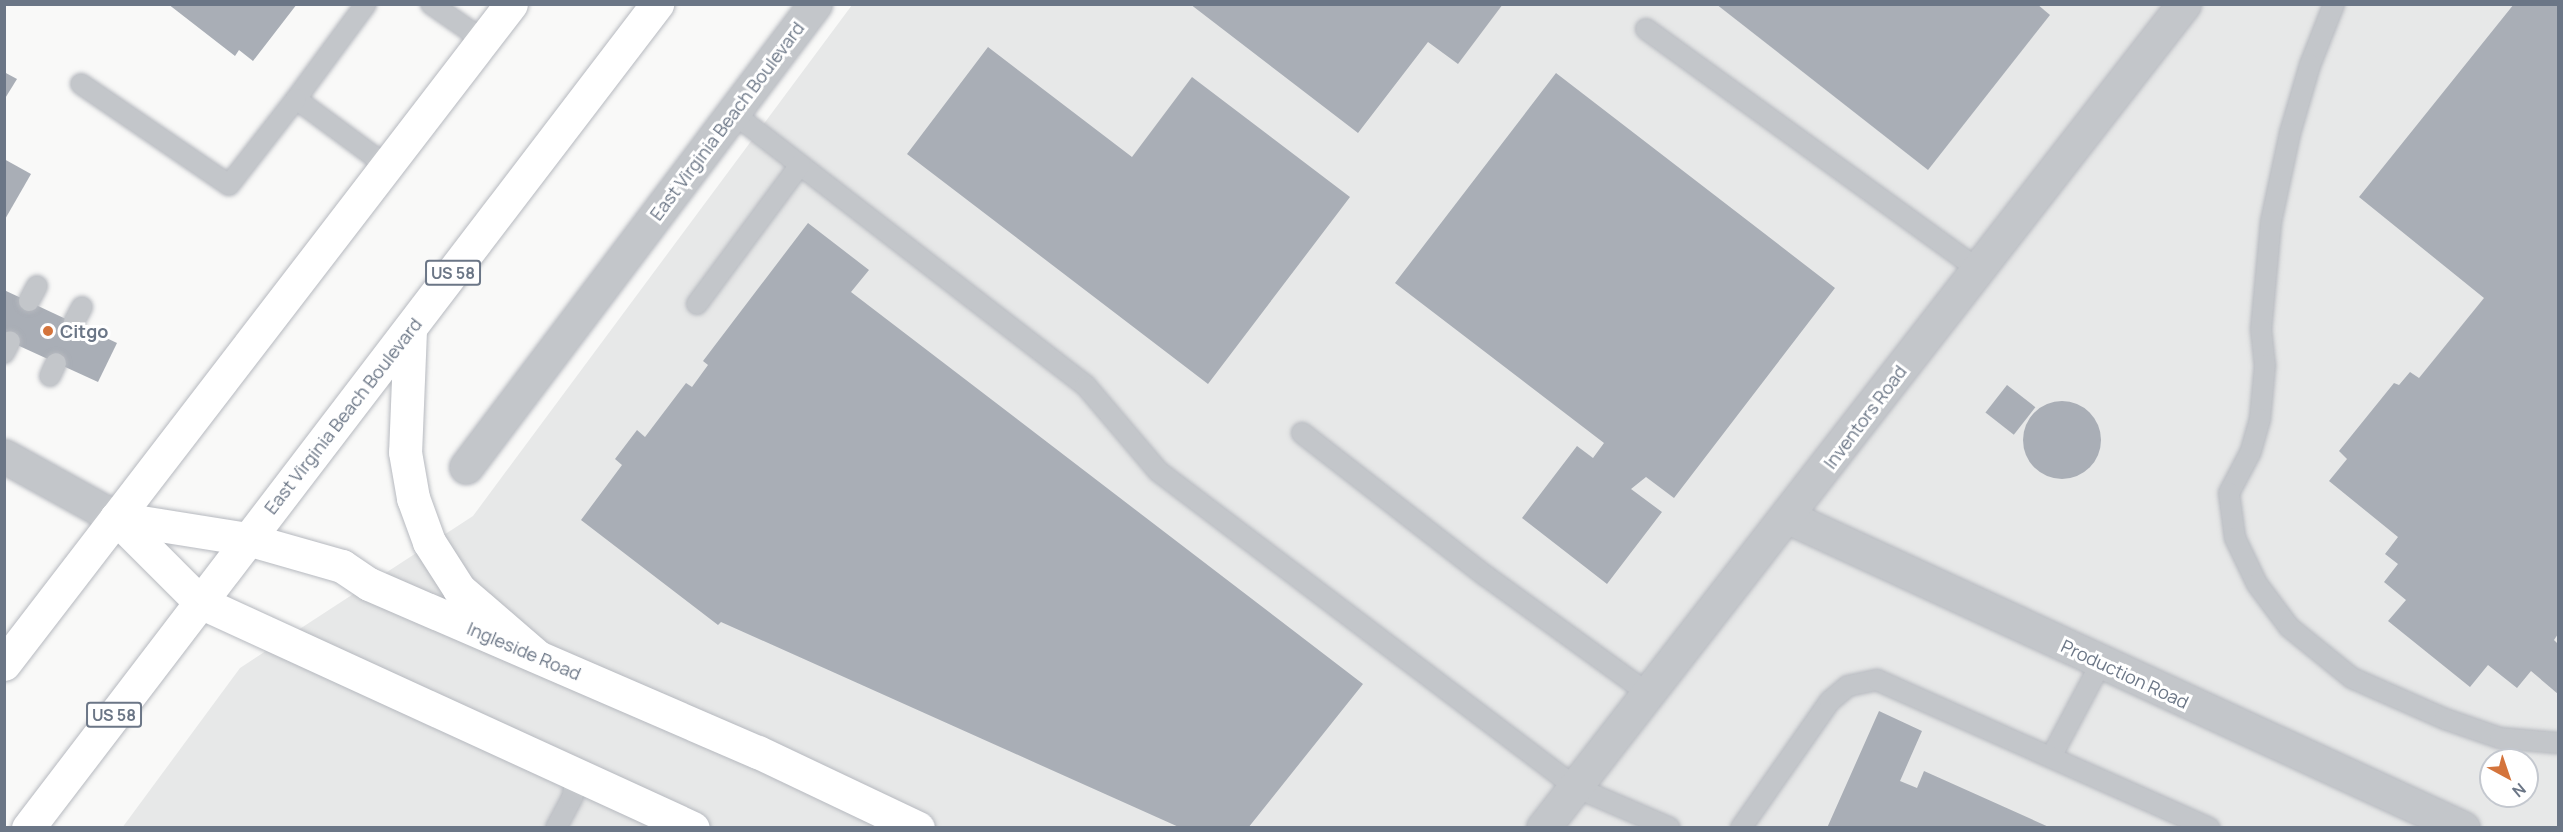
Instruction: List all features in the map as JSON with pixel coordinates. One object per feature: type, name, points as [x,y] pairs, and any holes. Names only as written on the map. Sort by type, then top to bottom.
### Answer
[{"type":"main road","points":[[4,664],[511,4]]},
{"type":"main road","name":"East Virginia Beach Boulevard","points":[[28,828],[657,4]]},
{"type":"main road","points":[[410,330],[405,453],[413,498],[429,542],[459,589],[537,656]]},
{"type":"main road","name":"Ingleside Road","points":[[116,518],[247,539],[342,566],[369,584],[758,752],[918,828]]},
{"type":"main road","name":"Ingleside Road","points":[[116,518],[200,602],[578,772],[693,828]]},
{"type":"street","name":"East Virginia Beach Boulevard","points":[[466,467],[815,4]]},
{"type":"street","name":"Inventors Road","points":[[1543,828],[1788,517],[1977,269],[2184,4]]},
{"type":"street","name":"Ingleside Road","points":[[4,456],[116,518]]},
{"type":"street","name":"Production Road","points":[[1788,517],[2454,826]]},
{"type":"lane","points":[[81,84],[228,185],[296,99],[366,4]]},
{"type":"lane","points":[[431,4],[483,40]]},
{"type":"lane","points":[[2334,4],[2293,122],[2271,222],[2261,329],[2265,364],[2260,418],[2250,453],[2229,493],[2235,538],[2257,584],[2289,627],[2352,678],[2445,719],[2500,738],[2559,743]]},
{"type":"lane","points":[[1646,29],[1977,269]]},
{"type":"lane","points":[[296,99],[387,166]]},
{"type":"lane","points":[[733,113],[1086,386],[1158,471],[1575,787],[1670,828]]},
{"type":"lane","points":[[698,304],[800,165]]},
{"type":"lane","points":[[1302,433],[1486,576],[1649,694]]},
{"type":"lane","points":[[2052,758],[2101,663]]},
{"type":"lane","points":[[1741,828],[1830,701],[1848,686],[1877,680],[2210,828]]},
{"type":"lane","points":[[556,828],[572,798],[578,772]]},
{"type":"shaded area","points":[[852,5],[2558,5],[2558,827],[122,828],[240,668],[473,516]]},
{"type":"building","points":[[168,4],[297,4],[253,61],[239,50],[235,56]]},
{"type":"building","points":[[1190,4],[1503,4],[1458,64],[1428,42],[1358,133]]},
{"type":"building","points":[[1716,4],[2037,4],[2050,15],[1928,170]]},
{"type":"building","points":[[2514,4],[2558,4],[2558,634],[2554,640],[2558,644],[2558,694],[2531,671],[2517,688],[2488,665],[2470,687],[2388,621],[2406,600],[2384,582],[2398,564],[2385,554],[2398,537],[2329,481],[2347,459],[2339,451],[2394,383],[2399,385],[2410,372],[2419,378],[2484,298],[2359,197]]},
{"type":"building","points":[[988,47],[1132,157],[1192,77],[1350,197],[1208,384],[907,154]]},
{"type":"building","points":[[4,72],[17,79],[4,100]]},
{"type":"building","points":[[1556,73],[1835,288],[1674,498],[1646,477],[1631,489],[1662,512],[1607,584],[1522,518],[1577,446],[1593,458],[1604,443],[1395,283]]},
{"type":"building","points":[[4,159],[31,174],[4,221]]},
{"type":"building","points":[[808,223],[869,270],[851,292],[1363,684],[1248,828],[1181,828],[721,622],[718,625],[581,520],[622,465],[615,459],[637,430],[645,437],[686,383],[692,387],[708,365],[703,361]]},
{"type":"building","name":"Citgo","points":[[4,290],[117,343],[98,382],[4,339]]},
{"type":"building","points":[[2007,385],[2035,407],[2014,435],[1985,413]]},
{"type":"building","points":[[2062,401],[2077,404],[2089,413],[2098,425],[2101,440],[2098,455],[2089,467],[2077,476],[2062,479],[2047,476],[2035,467],[2026,455],[2023,440],[2026,425],[2035,413],[2047,404]]},
{"type":"building","points":[[1879,711],[1922,731],[1900,781],[1917,788],[1924,771],[2051,828],[1827,828]]},
{"type":"place","name":"Citgo","points":[[48,331]]}]
